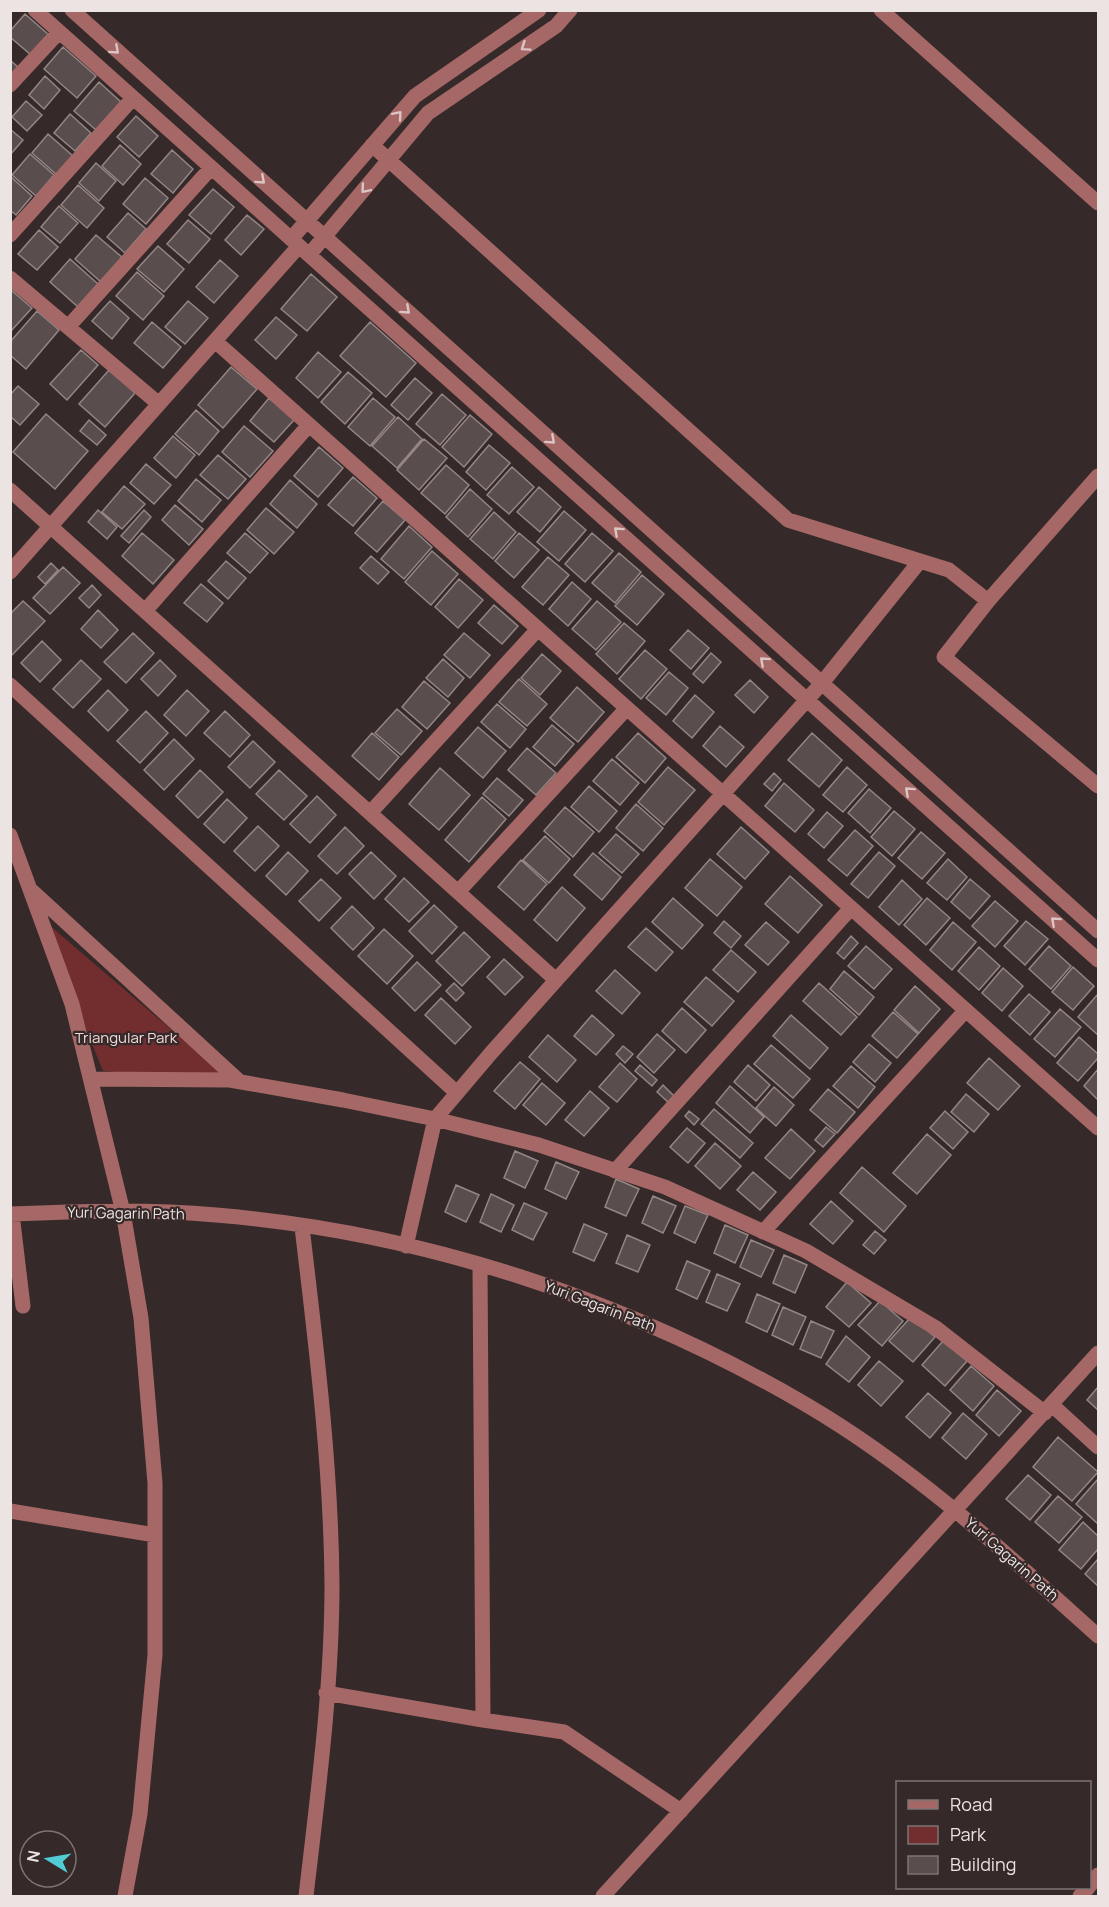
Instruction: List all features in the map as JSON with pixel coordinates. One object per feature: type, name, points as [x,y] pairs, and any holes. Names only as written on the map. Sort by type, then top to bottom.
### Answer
[{"type":"street","points":[[35,10],[1098,960]]},
{"type":"street","points":[[72,10],[1098,931]]},
{"type":"street","points":[[300,247],[306,221],[415,96],[539,10]]},
{"type":"street","points":[[10,572],[300,247],[324,237],[428,113],[556,26],[570,10]]},
{"type":"street","points":[[881,10],[1098,203]]},
{"type":"street","points":[[10,86],[59,32]]},
{"type":"street","points":[[10,235],[133,98]]},
{"type":"street","points":[[372,145],[788,520],[949,570],[988,601]]},
{"type":"street","points":[[68,327],[211,168]]},
{"type":"street","points":[[10,278],[159,404]]},
{"type":"street","points":[[215,341],[1098,1128]]},
{"type":"street","points":[[146,611],[309,425]]},
{"type":"street","points":[[1098,476],[988,601],[944,657],[1098,786]]},
{"type":"street","points":[[10,490],[556,980]]},
{"type":"street","points":[[406,1246],[435,1119],[822,683],[920,561]]},
{"type":"street","points":[[370,813],[538,628]]},
{"type":"street","points":[[10,685],[457,1093]]},
{"type":"street","points":[[458,892],[627,708]]},
{"type":"street","points":[[10,835],[16,870],[30,889],[239,1082]]},
{"type":"street","points":[[30,889],[72,1004],[123,1212],[141,1318],[155,1483],[155,1655],[140,1814],[125,1896]]},
{"type":"street","points":[[615,1171],[851,908]]},
{"type":"street","points":[[763,1232],[966,1010]]},
{"type":"street","points":[[91,1079],[239,1082],[435,1119],[539,1146],[664,1187],[806,1251],[936,1328],[1098,1447]]},
{"type":"street","name":"Yuri Gagarin Path","points":[[11,1214],[77,1211],[216,1215],[302,1227],[406,1246],[480,1265],[564,1291],[683,1339],[806,1404],[890,1461],[957,1511],[1098,1636]]},
{"type":"street","points":[[11,1214],[23,1306]]},
{"type":"street","points":[[302,1227],[324,1419],[332,1585],[324,1747],[306,1896]]},
{"type":"street","points":[[480,1265],[483,1720]]},
{"type":"street","points":[[603,1896],[957,1511],[1098,1353]]},
{"type":"street","points":[[10,1511],[155,1535]]},
{"type":"street","points":[[326,1693],[564,1732],[681,1811]]},
{"type":"green space","name":"Triangular Park","points":[[41,918],[230,1080],[103,1071]]},
{"type":"building","points":[[25,14],[49,35],[31,55],[10,37],[10,31]]},
{"type":"building","points":[[63,47],[96,76],[77,98],[44,69]]},
{"type":"building","points":[[10,60],[18,67],[10,76]]},
{"type":"building","points":[[45,76],[60,90],[44,109],[29,95]]},
{"type":"building","points":[[99,82],[121,102],[96,130],[74,111]]},
{"type":"building","points":[[26,101],[42,115],[27,131],[12,117]]},
{"type":"building","points":[[70,114],[91,133],[75,151],[54,133]]},
{"type":"building","points":[[136,116],[158,136],[139,157],[117,137]]},
{"type":"building","points":[[10,129],[23,140],[10,155]]},
{"type":"building","points":[[48,134],[73,156],[57,175],[32,153]]},
{"type":"building","points":[[120,145],[141,164],[123,185],[102,166]]},
{"type":"building","points":[[172,150],[193,169],[173,193],[151,174]]},
{"type":"building","points":[[30,154],[54,175],[36,196],[12,175]]},
{"type":"building","points":[[96,163],[116,181],[99,201],[79,183]]},
{"type":"building","points":[[10,176],[32,196],[16,215],[10,210]]},
{"type":"building","points":[[145,178],[168,198],[146,224],[123,204]]},
{"type":"building","points":[[78,185],[104,208],[87,228],[61,205]]},
{"type":"building","points":[[213,189],[234,207],[211,234],[189,215]]},
{"type":"building","points":[[59,206],[78,223],[60,243],[41,227]]},
{"type":"building","points":[[128,213],[146,229],[125,253],[107,237]]},
{"type":"building","points":[[247,215],[264,229],[241,255],[225,240]]},
{"type":"building","points":[[188,220],[210,239],[189,263],[167,244]]},
{"type":"building","points":[[39,230],[58,247],[37,270],[18,254]]},
{"type":"building","points":[[96,235],[123,258],[102,283],[75,259]]},
{"type":"building","points":[[158,246],[184,269],[164,292],[137,269]]},
{"type":"building","points":[[70,259],[98,284],[78,307],[50,282]]},
{"type":"building","points":[[220,260],[238,276],[214,303],[196,287]]},
{"type":"building","points":[[137,272],[164,296],[143,320],[116,296]]},
{"type":"building","points":[[311,274],[337,297],[307,331],[281,309]]},
{"type":"building","points":[[10,289],[32,308],[10,332]]},
{"type":"building","points":[[110,301],[129,318],[112,339],[92,321]]},
{"type":"building","points":[[188,301],[208,318],[185,344],[165,327]]},
{"type":"building","points":[[37,311],[59,330],[26,369],[10,355],[10,342]]},
{"type":"building","points":[[276,317],[297,335],[276,359],[255,340]]},
{"type":"building","points":[[152,322],[181,347],[163,368],[134,343]]},
{"type":"building","points":[[370,322],[416,363],[386,397],[340,356]]},
{"type":"building","points":[[81,350],[98,365],[67,400],[50,384]]},
{"type":"building","points":[[318,352],[341,372],[318,398],[296,378]]},
{"type":"building","points":[[231,367],[257,389],[223,428],[198,405]]},
{"type":"building","points":[[109,370],[135,393],[105,427],[79,404]]},
{"type":"building","points":[[348,372],[372,393],[345,424],[321,402]]},
{"type":"building","points":[[415,378],[432,393],[408,420],[391,405]]},
{"type":"building","points":[[18,386],[39,404],[20,425],[10,416],[10,395]]},
{"type":"building","points":[[442,394],[466,415],[440,445],[416,424]]},
{"type":"building","points":[[269,398],[294,420],[274,442],[250,421]]},
{"type":"building","points":[[373,398],[395,417],[370,446],[348,427]]},
{"type":"building","points":[[196,410],[219,431],[199,455],[175,434]]},
{"type":"building","points":[[46,414],[88,451],[55,489],[13,452]]},
{"type":"building","points":[[470,415],[492,434],[464,467],[442,447]]},
{"type":"building","points":[[398,417],[422,439],[397,468],[372,446]]},
{"type":"building","points":[[89,420],[106,435],[97,445],[80,431]]},
{"type":"building","points":[[244,426],[273,451],[250,477],[222,452]]},
{"type":"building","points":[[173,436],[195,455],[176,478],[154,458]]},
{"type":"building","points":[[424,439],[447,458],[419,490],[397,470]]},
{"type":"building","points":[[489,445],[510,463],[486,490],[466,472]]},
{"type":"building","points":[[319,447],[343,468],[318,497],[294,476]]},
{"type":"building","points":[[218,455],[246,479],[228,499],[200,475]]},
{"type":"building","points":[[146,464],[171,485],[154,504],[130,483]]},
{"type":"building","points":[[446,465],[469,485],[445,514],[421,493]]},
{"type":"building","points":[[512,467],[534,487],[509,514],[487,495]]},
{"type":"building","points":[[353,477],[377,498],[353,526],[328,505]]},
{"type":"building","points":[[196,479],[221,500],[202,522],[178,501]]},
{"type":"building","points":[[290,480],[317,504],[297,528],[270,504]]},
{"type":"building","points":[[124,486],[145,504],[122,529],[102,512]]},
{"type":"building","points":[[539,487],[561,507],[540,532],[517,512]]},
{"type":"building","points":[[470,489],[492,509],[468,537],[446,517]]},
{"type":"building","points":[[383,501],[405,520],[377,552],[355,533]]},
{"type":"building","points":[[175,505],[203,529],[189,545],[162,520]]},
{"type":"building","points":[[266,508],[294,532],[274,554],[247,530]]},
{"type":"building","points":[[98,510],[117,527],[107,539],[88,522]]},
{"type":"building","points":[[144,510],[151,517],[129,543],[121,536]]},
{"type":"building","points":[[564,511],[586,530],[559,561],[537,542]]},
{"type":"building","points":[[494,512],[516,532],[493,559],[470,539]]},
{"type":"building","points":[[409,526],[432,547],[404,579],[381,559]]},
{"type":"building","points":[[142,533],[174,560],[153,584],[122,556]]},
{"type":"building","points":[[245,533],[268,553],[250,573],[227,553]]},
{"type":"building","points":[[519,533],[539,550],[514,578],[495,561]]},
{"type":"building","points":[[592,533],[613,551],[585,582],[565,564]]},
{"type":"building","points":[[432,551],[458,574],[431,605],[405,582]]},
{"type":"building","points":[[619,553],[641,572],[615,603],[592,583]]},
{"type":"building","points":[[371,556],[389,572],[378,584],[360,568]]},
{"type":"building","points":[[548,557],[569,575],[543,605],[522,587]]},
{"type":"building","points":[[226,561],[246,578],[228,599],[208,581]]},
{"type":"building","points":[[51,563],[58,570],[45,584],[38,577]]},
{"type":"building","points":[[63,567],[80,583],[50,614],[33,598]]},
{"type":"building","points":[[642,575],[664,594],[637,625],[615,606]]},
{"type":"building","points":[[459,579],[483,600],[458,628],[435,607]]},
{"type":"building","points":[[572,582],[591,599],[568,626],[549,609]]},
{"type":"building","points":[[201,584],[223,603],[207,622],[184,603]]},
{"type":"building","points":[[92,585],[101,595],[89,608],[79,598]]},
{"type":"building","points":[[23,601],[45,621],[11,656],[10,614]]},
{"type":"building","points":[[597,601],[621,622],[596,650],[572,629]]},
{"type":"building","points":[[494,605],[518,626],[502,644],[478,623]]},
{"type":"building","points":[[98,610],[118,630],[101,648],[81,629]]},
{"type":"building","points":[[624,623],[645,641],[617,674],[596,654]]},
{"type":"building","points":[[688,630],[709,648],[691,669],[670,650]]},
{"type":"building","points":[[133,633],[154,653],[126,683],[104,662]]},
{"type":"building","points":[[464,633],[490,655],[470,678],[444,655]]},
{"type":"building","points":[[42,641],[61,660],[40,682],[21,663]]},
{"type":"building","points":[[645,650],[667,669],[641,699],[619,679]]},
{"type":"building","points":[[711,653],[721,662],[703,683],[693,674]]},
{"type":"building","points":[[542,654],[561,671],[540,695],[521,678]]},
{"type":"building","points":[[443,659],[464,678],[448,697],[426,678]]},
{"type":"building","points":[[81,660],[101,679],[73,708],[53,689]]},
{"type":"building","points":[[160,660],[176,676],[158,696],[141,679]]},
{"type":"building","points":[[669,672],[688,688],[666,715],[646,698]]},
{"type":"building","points":[[519,679],[547,704],[527,726],[499,702]]},
{"type":"building","points":[[750,680],[768,697],[754,713],[735,695]]},
{"type":"building","points":[[424,681],[450,703],[427,729],[402,707]]},
{"type":"building","points":[[577,687],[604,712],[578,742],[550,718]]},
{"type":"building","points":[[108,690],[128,710],[108,731],[88,711]]},
{"type":"building","points":[[187,690],[209,711],[186,736],[164,715]]},
{"type":"building","points":[[695,695],[714,712],[692,738],[673,721]]},
{"type":"building","points":[[497,704],[526,729],[510,748],[481,722]]},
{"type":"building","points":[[397,709],[422,731],[401,755],[375,733]]},
{"type":"building","points":[[146,711],[168,733],[140,763],[117,741]]},
{"type":"building","points":[[225,711],[250,735],[230,757],[204,733]]},
{"type":"building","points":[[552,725],[574,744],[555,766],[533,747]]},
{"type":"building","points":[[720,726],[744,747],[726,767],[703,746]]},
{"type":"building","points":[[478,727],[506,751],[483,778],[455,753]]},
{"type":"building","points":[[372,733],[399,757],[379,780],[352,756]]},
{"type":"building","points":[[638,733],[666,758],[645,783],[616,757]]},
{"type":"building","points":[[812,733],[842,760],[819,787],[788,760]]},
{"type":"building","points":[[174,739],[194,759],[164,790],[144,770]]},
{"type":"building","points":[[253,741],[275,762],[250,788],[228,767]]},
{"type":"building","points":[[527,748],[556,773],[536,795],[508,770]]},
{"type":"building","points":[[612,759],[639,783],[620,805],[593,781]]},
{"type":"building","points":[[668,767],[695,790],[664,825],[638,802]]},
{"type":"building","points":[[847,767],[867,785],[843,812],[823,795]]},
{"type":"building","points":[[440,768],[470,795],[439,830],[409,804]]},
{"type":"building","points":[[200,770],[223,792],[198,818],[176,796]]},
{"type":"building","points":[[279,770],[307,796],[284,820],[256,794]]},
{"type":"building","points":[[774,773],[781,780],[772,791],[764,784]]},
{"type":"building","points":[[497,778],[523,800],[509,816],[483,794]]},
{"type":"building","points":[[784,783],[814,810],[795,832],[765,806]]},
{"type":"building","points":[[589,786],[617,811],[599,832],[571,807]]},
{"type":"building","points":[[869,789],[891,808],[870,833],[848,813]]},
{"type":"building","points":[[317,796],[336,815],[310,843],[290,824]]},
{"type":"building","points":[[482,797],[506,819],[469,862],[445,840]]},
{"type":"building","points":[[227,799],[247,818],[224,843],[204,824]]},
{"type":"building","points":[[636,804],[663,828],[643,851],[616,828]]},
{"type":"building","points":[[565,807],[594,832],[573,857],[544,831]]},
{"type":"building","points":[[894,811],[915,829],[892,856],[871,837]]},
{"type":"building","points":[[827,812],[843,826],[824,848],[808,834]]},
{"type":"building","points":[[258,826],[279,846],[255,871],[234,851]]},
{"type":"building","points":[[345,827],[364,846],[337,874],[318,856]]},
{"type":"building","points":[[741,827],[769,852],[745,879],[717,854]]},
{"type":"building","points":[[855,830],[873,846],[847,876],[828,860]]},
{"type":"building","points":[[921,832],[945,853],[922,879],[898,858]]},
{"type":"building","points":[[616,834],[639,854],[622,873],[599,853]]},
{"type":"building","points":[[545,836],[570,859],[549,883],[523,860]]},
{"type":"building","points":[[288,852],[308,871],[286,895],[266,876]]},
{"type":"building","points":[[371,852],[396,876],[374,899],[349,874]]},
{"type":"building","points":[[879,852],[895,866],[868,898],[851,884]]},
{"type":"building","points":[[593,853],[621,877],[602,900],[574,875]]},
{"type":"building","points":[[710,859],[742,887],[717,916],[685,888]]},
{"type":"building","points":[[948,859],[967,877],[947,900],[927,883]]},
{"type":"building","points":[[521,860],[547,884],[524,910],[498,887]]},
{"type":"building","points":[[790,876],[822,905],[798,933],[765,904]]},
{"type":"building","points":[[404,878],[429,902],[409,922],[385,899]]},
{"type":"building","points":[[321,879],[341,898],[319,921],[299,901]]},
{"type":"building","points":[[970,879],[990,896],[970,919],[951,902]]},
{"type":"building","points":[[902,880],[922,899],[899,925],[879,907]]},
{"type":"building","points":[[562,887],[585,908],[557,941],[534,920]]},
{"type":"building","points":[[673,898],[703,925],[682,949],[652,922]]},
{"type":"building","points":[[927,898],[950,918],[926,945],[904,925]]},
{"type":"building","points":[[995,901],[1018,921],[995,947],[972,926]]},
{"type":"building","points":[[434,905],[457,927],[432,954],[409,931]]},
{"type":"building","points":[[352,906],[374,928],[353,950],[331,928]]},
{"type":"building","points":[[724,921],[741,936],[731,948],[714,933]]},
{"type":"building","points":[[1026,921],[1048,939],[1025,965],[1004,946]]},
{"type":"building","points":[[766,922],[789,942],[768,965],[745,945]]},
{"type":"building","points":[[953,922],[976,942],[952,970],[930,950]]},
{"type":"building","points":[[646,928],[673,952],[656,971],[628,947]]},
{"type":"building","points":[[384,929],[413,956],[387,984],[358,956]]},
{"type":"building","points":[[464,932],[490,957],[462,986],[436,961]]},
{"type":"building","points":[[851,936],[858,943],[844,959],[837,953]]},
{"type":"building","points":[[866,946],[892,969],[874,989],[848,966]]},
{"type":"building","points":[[1049,946],[1071,966],[1051,989],[1029,969]]},
{"type":"building","points":[[979,947],[1000,966],[979,990],[958,971]]},
{"type":"building","points":[[731,950],[756,972],[738,992],[713,970]]},
{"type":"building","points":[[504,959],[523,977],[505,995],[487,977]]},
{"type":"building","points":[[417,962],[441,985],[415,1011],[392,988]]},
{"type":"building","points":[[1073,967],[1094,986],[1073,1010],[1052,992]]},
{"type":"building","points":[[1003,968],[1023,986],[1002,1011],[982,993]]},
{"type":"building","points":[[615,970],[640,993],[622,1014],[596,991]]},
{"type":"building","points":[[844,971],[874,997],[859,1015],[830,989]]},
{"type":"building","points":[[706,977],[734,1001],[712,1026],[684,1002]]},
{"type":"building","points":[[454,983],[464,993],[456,1001],[446,991]]},
{"type":"building","points":[[819,983],[857,1017],[841,1035],[803,1001]]},
{"type":"building","points":[[915,986],[940,1009],[919,1033],[894,1010]]},
{"type":"building","points":[[1029,994],[1050,1012],[1030,1035],[1009,1016]]},
{"type":"building","points":[[1098,994],[1098,1035],[1078,1017]]},
{"type":"building","points":[[441,998],[471,1027],[455,1044],[425,1015]]},
{"type":"building","points":[[682,1008],[706,1030],[686,1053],[662,1031]]},
{"type":"building","points":[[1060,1009],[1081,1027],[1055,1057],[1034,1039]]},
{"type":"building","points":[[893,1012],[918,1034],[897,1058],[872,1036]]},
{"type":"building","points":[[592,1015],[614,1035],[596,1055],[574,1036]]},
{"type":"building","points":[[791,1015],[828,1048],[810,1069],[773,1036]]},
{"type":"building","points":[[657,1034],[675,1050],[654,1073],[637,1057]]},
{"type":"building","points":[[548,1035],[576,1060],[557,1082],[529,1057]]},
{"type":"building","points":[[1079,1037],[1098,1054],[1098,1058],[1078,1081],[1057,1063]]},
{"type":"building","points":[[869,1044],[891,1063],[875,1082],[853,1062]]},
{"type":"building","points":[[771,1045],[810,1079],[793,1098],[754,1064]]},
{"type":"building","points":[[623,1046],[633,1054],[625,1063],[616,1054]]},
{"type":"building","points":[[989,1058],[1020,1086],[998,1110],[967,1083]]},
{"type":"building","points":[[520,1062],[540,1079],[515,1109],[494,1091]]},
{"type":"building","points":[[620,1063],[637,1079],[617,1102],[599,1087]]},
{"type":"building","points":[[640,1065],[657,1080],[652,1086],[635,1071]]},
{"type":"building","points":[[748,1065],[770,1085],[756,1101],[734,1082]]},
{"type":"building","points":[[851,1066],[875,1087],[858,1108],[833,1086]]},
{"type":"building","points":[[1098,1069],[1098,1100],[1084,1086]]},
{"type":"building","points":[[542,1083],[565,1103],[546,1125],[523,1105]]},
{"type":"building","points":[[663,1085],[675,1097],[669,1103],[657,1092]]},
{"type":"building","points":[[730,1086],[764,1117],[750,1133],[716,1103]]},
{"type":"building","points":[[774,1087],[794,1105],[776,1126],[756,1108]]},
{"type":"building","points":[[828,1089],[855,1112],[837,1133],[810,1110]]},
{"type":"building","points":[[590,1091],[609,1108],[584,1136],[565,1120]]},
{"type":"building","points":[[966,1094],[989,1114],[974,1132],[951,1112]]},
{"type":"building","points":[[714,1109],[753,1143],[740,1158],[701,1124]]},
{"type":"building","points":[[689,1111],[699,1119],[694,1125],[685,1116]]},
{"type":"building","points":[[945,1111],[968,1132],[953,1149],[930,1128]]},
{"type":"building","points":[[826,1127],[835,1134],[823,1147],[815,1140]]},
{"type":"building","points":[[687,1128],[705,1143],[688,1163],[670,1147]]},
{"type":"building","points":[[791,1129],[815,1151],[790,1179],[765,1158]]},
{"type":"building","points":[[927,1134],[951,1155],[917,1194],[893,1173]]},
{"type":"building","points":[[715,1143],[741,1166],[720,1189],[695,1166]]},
{"type":"building","points":[[515,1151],[538,1161],[525,1188],[504,1178]]},
{"type":"building","points":[[556,1162],[579,1172],[566,1199],[545,1189]]},
{"type":"building","points":[[862,1167],[906,1206],[884,1232],[840,1193]]},
{"type":"building","points":[[753,1172],[776,1192],[760,1210],[737,1190]]},
{"type":"building","points":[[616,1179],[639,1189],[626,1216],[605,1207]]},
{"type":"building","points":[[456,1185],[479,1195],[466,1222],[445,1212]]},
{"type":"building","points":[[491,1194],[514,1205],[501,1232],[480,1222]]},
{"type":"building","points":[[653,1196],[676,1206],[663,1233],[642,1223]]},
{"type":"building","points":[[831,1201],[853,1221],[833,1244],[810,1224]]},
{"type":"building","points":[[524,1203],[547,1213],[533,1240],[512,1230]]},
{"type":"building","points":[[685,1206],[708,1215],[695,1243],[674,1233]]},
{"type":"building","points":[[584,1224],[607,1234],[594,1261],[573,1252]]},
{"type":"building","points":[[725,1225],[748,1235],[735,1263],[714,1253]]},
{"type":"building","points":[[875,1231],[886,1240],[874,1254],[863,1245]]},
{"type":"building","points":[[627,1235],[650,1245],[638,1272],[616,1263]]},
{"type":"building","points":[[751,1240],[774,1250],[761,1277],[740,1267]]},
{"type":"building","points":[[784,1255],[807,1265],[795,1293],[773,1283]]},
{"type":"building","points":[[687,1261],[710,1271],[697,1299],[676,1289]]},
{"type":"building","points":[[717,1274],[740,1284],[727,1311],[706,1302]]},
{"type":"building","points":[[847,1282],[871,1303],[849,1327],[826,1307]]},
{"type":"building","points":[[757,1294],[780,1304],[767,1332],[746,1322]]},
{"type":"building","points":[[880,1301],[903,1321],[882,1346],[858,1325]]},
{"type":"building","points":[[783,1307],[806,1317],[793,1345],[772,1335]]},
{"type":"building","points":[[911,1317],[935,1337],[913,1362],[889,1341]]},
{"type":"building","points":[[811,1321],[834,1331],[821,1358],[800,1349]]},
{"type":"building","points":[[846,1336],[870,1357],[849,1382],[826,1364]]},
{"type":"building","points":[[943,1341],[967,1361],[945,1386],[922,1365]]},
{"type":"building","points":[[879,1361],[903,1381],[881,1406],[858,1385]]},
{"type":"building","points":[[971,1366],[994,1386],[973,1411],[950,1390]]},
{"type":"building","points":[[1098,1387],[1098,1410],[1087,1400]]},
{"type":"building","points":[[997,1390],[1021,1411],[999,1436],[976,1415]]},
{"type":"building","points":[[928,1393],[951,1413],[930,1438],[906,1417]]},
{"type":"building","points":[[963,1413],[987,1434],[966,1459],[942,1438]]},
{"type":"building","points":[[1058,1437],[1098,1472],[1072,1501],[1033,1467]]},
{"type":"building","points":[[1028,1475],[1051,1495],[1030,1520],[1006,1499]]},
{"type":"building","points":[[1098,1479],[1098,1524],[1076,1504]]},
{"type":"building","points":[[1058,1496],[1082,1517],[1059,1543],[1035,1522]]},
{"type":"building","points":[[1083,1522],[1098,1536],[1098,1549],[1081,1569],[1059,1550]]},
{"type":"building","points":[[1098,1559],[1098,1586],[1085,1574]]}]
